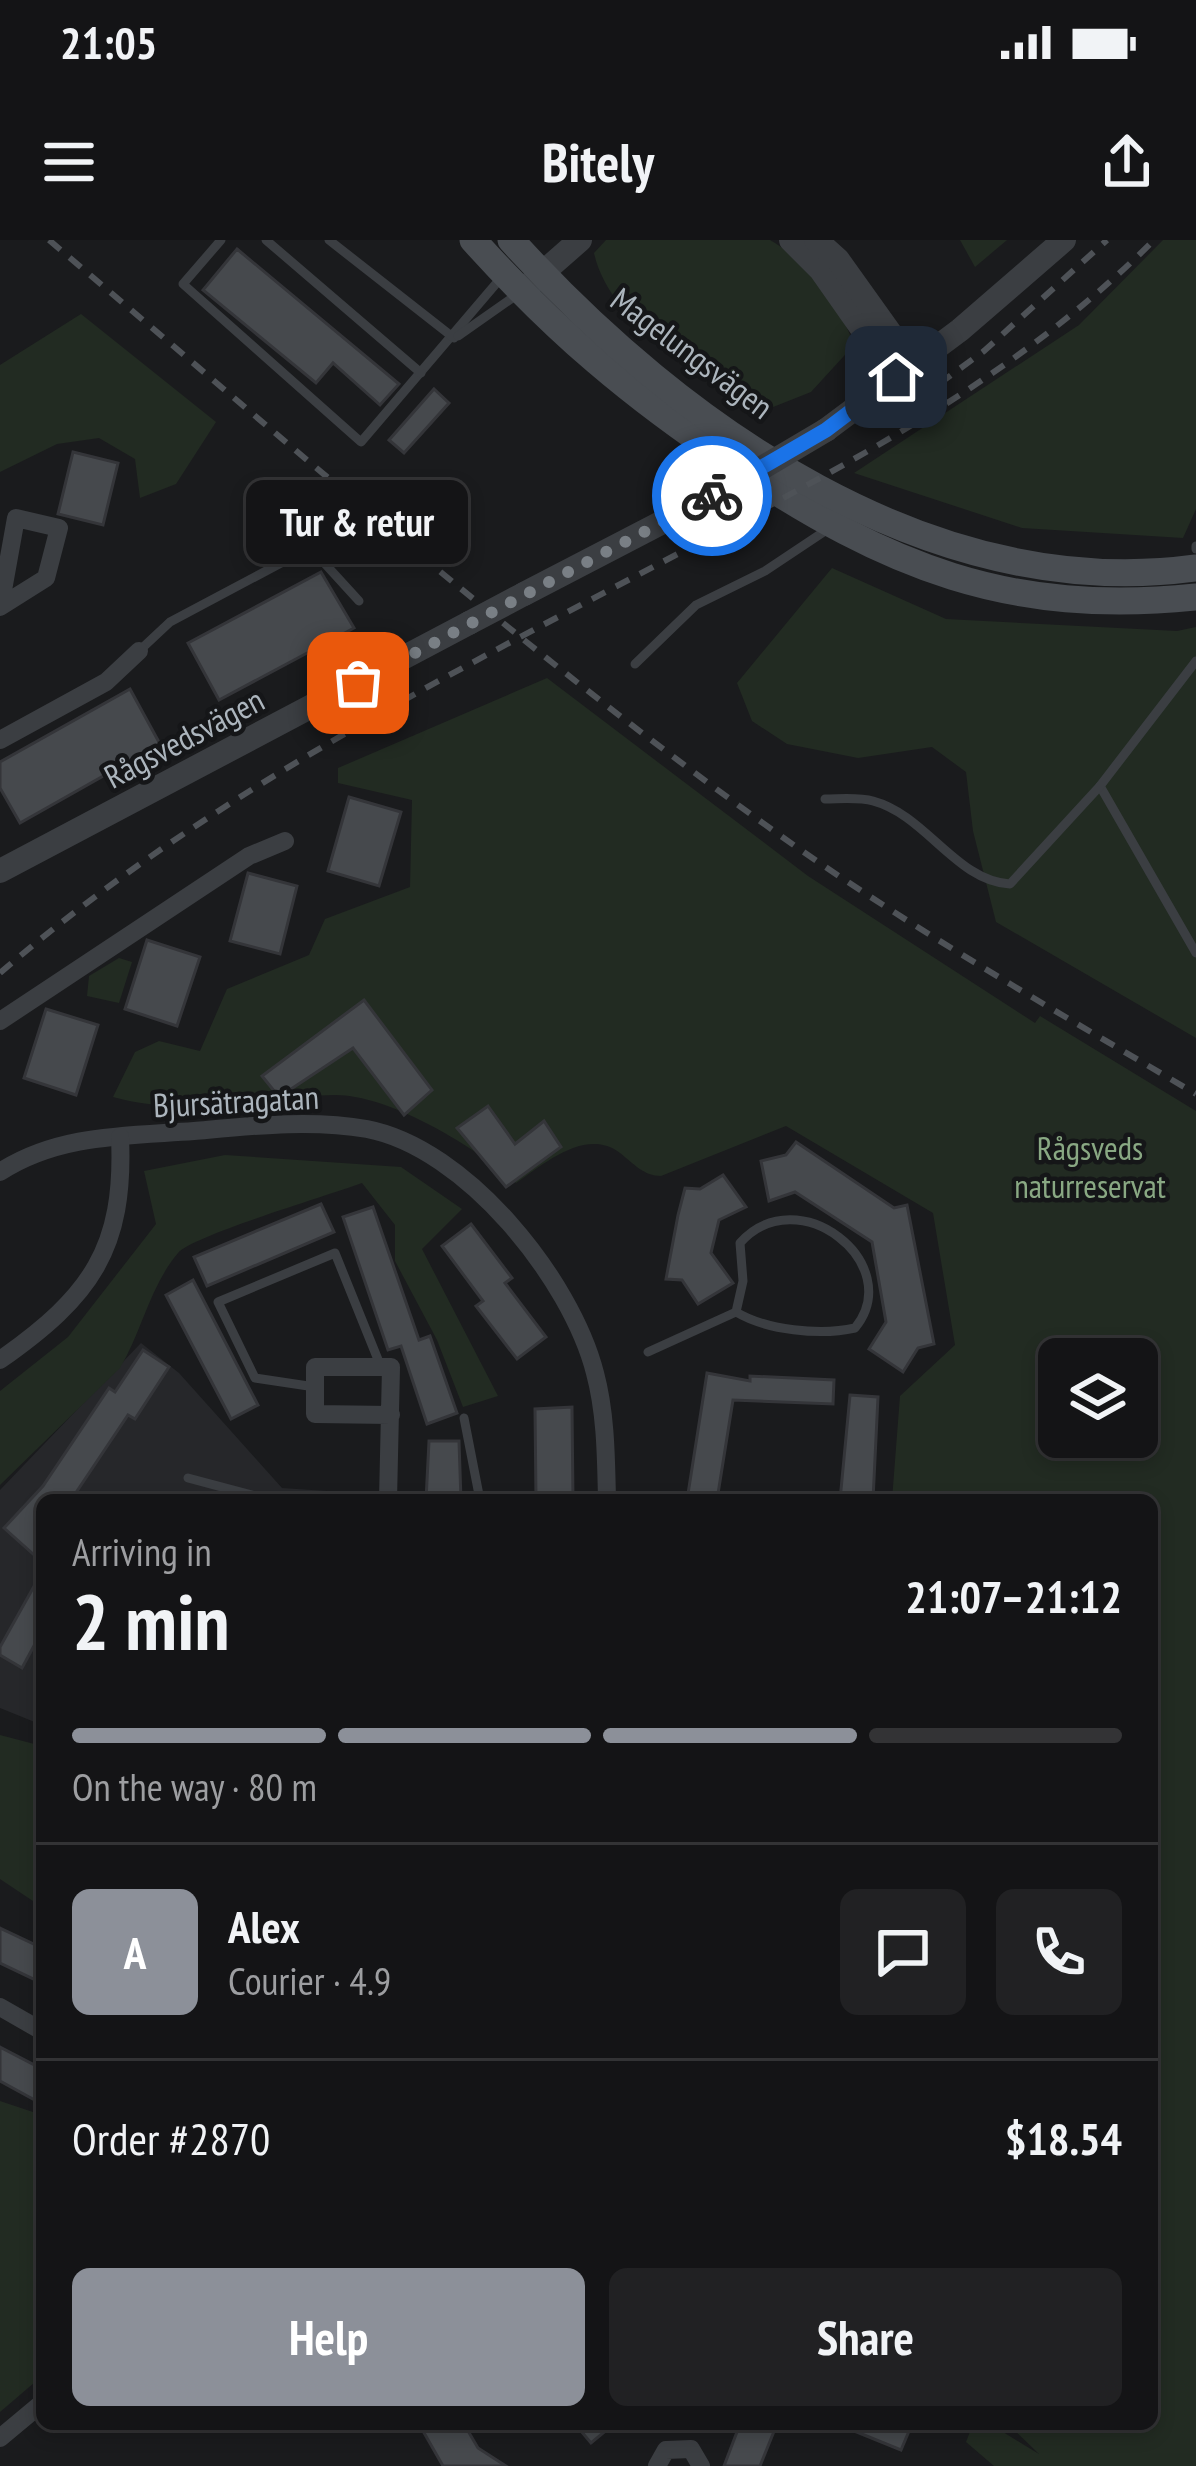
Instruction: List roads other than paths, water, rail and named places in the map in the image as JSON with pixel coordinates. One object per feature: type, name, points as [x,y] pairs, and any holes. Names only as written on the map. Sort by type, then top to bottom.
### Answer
[{"type":"main road","name":"Magelungsvägen","points":[[472,240],[524,262],[638,365],[804,477],[904,530],[970,553],[1066,571],[1196,568]]},
{"type":"main road","name":"Magelungsvägen","points":[[524,262],[582,355],[654,410],[831,527],[927,570],[1006,591],[1083,601],[1196,597]]},
{"type":"street","points":[[524,262],[580,240]]},
{"type":"street","points":[[791,240],[904,371]]},
{"type":"street","points":[[816,240],[838,260],[904,371]]},
{"type":"street","name":"Rågsvedsvägen","points":[[0,871],[728,488],[826,430],[1064,240]]},
{"type":"street","points":[[16,518],[58,528],[46,578],[0,606],[16,518]]},
{"type":"street","points":[[0,740],[106,682],[139,651]]},
{"type":"street","points":[[0,1022],[216,877],[284,841]]},
{"type":"street","name":"Bjursätragatan","points":[[0,1172],[38,1150],[120,1137],[319,1124],[393,1136],[452,1168],[503,1219],[572,1316],[596,1372],[606,1494]]},
{"type":"street","points":[[0,1360],[34,1336],[103,1258],[123,1196],[120,1137]]},
{"type":"street","points":[[388,1494],[391,1415],[391,1367],[315,1367],[315,1414],[391,1415]]},
{"type":"street","points":[[0,2007],[36,2028]]},
{"type":"street","points":[[0,2438],[36,2408]]},
{"type":"street","points":[[676,2430],[677,2446]]},
{"type":"street","points":[[657,2466],[666,2450],[677,2446],[692,2450],[701,2466]]},
{"type":"lane","points":[[221,240],[183,284],[361,442],[524,262]]},
{"type":"lane","points":[[266,240],[421,373]]},
{"type":"lane","points":[[329,240],[454,338]]},
{"type":"lane","points":[[454,338],[524,262]]},
{"type":"lane","points":[[635,664],[696,605],[765,571],[831,527]]},
{"type":"lane","points":[[139,651],[170,622],[296,554],[317,554],[359,601]]},
{"type":"lane","points":[[825,799],[872,800],[931,834],[971,871],[993,883],[1010,884],[1100,786],[1196,661]]},
{"type":"lane","points":[[1100,786],[1196,953]]},
{"type":"lane","points":[[798,1218],[820,1226],[857,1254],[866,1276],[870,1298],[854,1328],[839,1331],[757,1324],[736,1312],[743,1281],[740,1243],[756,1225],[798,1218]]},
{"type":"lane","points":[[315,1387],[255,1378],[218,1302],[334,1253],[381,1367]]},
{"type":"lane","points":[[648,1352],[736,1312]]},
{"type":"lane","points":[[464,1418],[479,1494]]},
{"type":"lane","points":[[188,1478],[248,1494]]},
{"type":"railway","points":[[49,240],[509,628],[698,775],[893,911],[1196,1094]]},
{"type":"railway","points":[[895,416],[984,351],[1107,240]]},
{"type":"railway","points":[[0,973],[157,852],[323,747],[924,417],[1044,336],[1154,240]]},
{"type":"place","name":"Tur & retur","points":[[358,683]]},
{"type":"park label","name":"Rågsveds naturreservat","points":[[1090,1167]]}]
